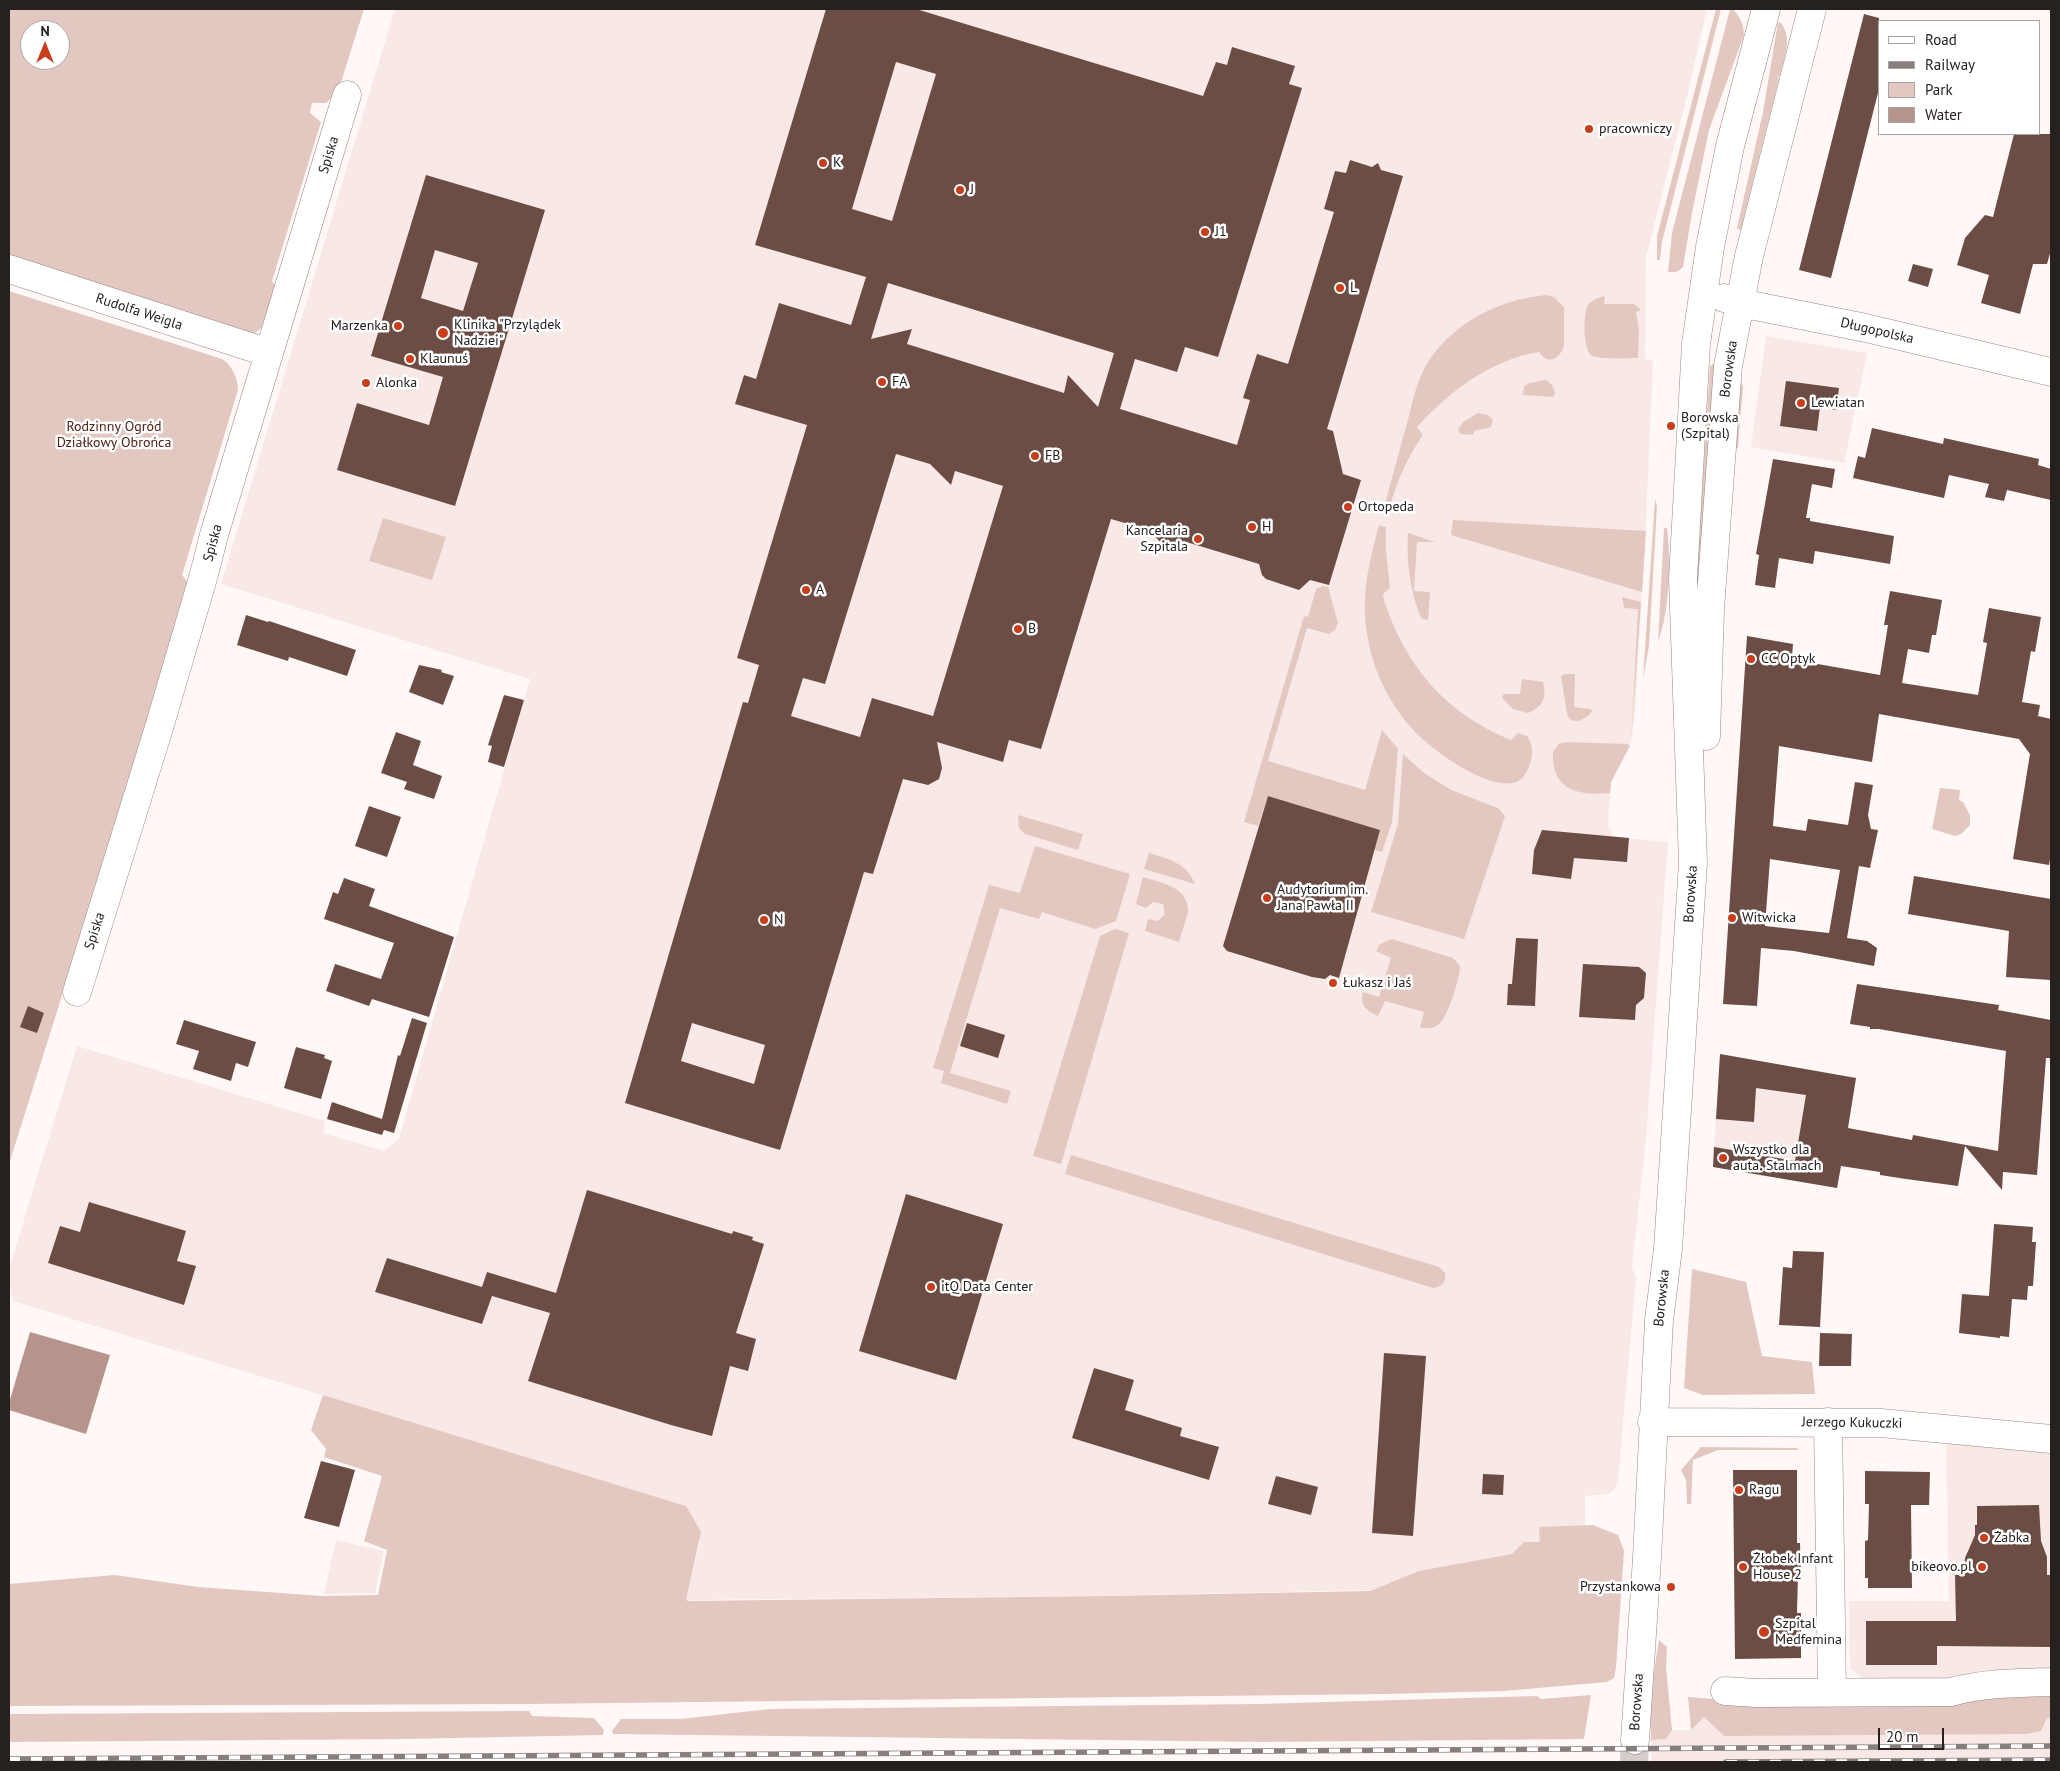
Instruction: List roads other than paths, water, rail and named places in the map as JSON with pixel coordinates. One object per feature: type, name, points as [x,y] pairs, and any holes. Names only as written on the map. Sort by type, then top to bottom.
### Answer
[{"type":"street","name":"Borowska","points":[[1634,1740],[1647,1558],[1652,1422],[1659,1320],[1668,1249],[1693,856],[1684,579],[1696,344],[1710,248],[1730,146],[1766,9]]},
{"type":"street","name":"Borowska","points":[[1693,856],[1698,844],[1705,768],[1709,614],[1726,384],[1752,247],[1812,9]]},
{"type":"street","name":"Spiska","points":[[77,992],[83,967],[158,731],[347,95]]},
{"type":"street","name":"Rudolfa Weigla","points":[[9,269],[270,353]]},
{"type":"street","name":"Długopolska","points":[[1703,291],[1740,303],[1866,328],[2051,372]]},
{"type":"street","name":"Jerzego Kukuczki","points":[[1652,1422],[1828,1422],[1925,1426],[2051,1438]]},
{"type":"street","points":[[1828,1422],[1832,1692]]},
{"type":"street","points":[[1725,1691],[1756,1693],[1951,1692],[1992,1685],[2051,1682]]},
{"type":"water","points":[[30,1332],[110,1355],[86,1434],[9,1410],[9,1403]]},
{"type":"tunnel","points":[[1634,1762],[1635,1740]]},
{"type":"railway","points":[[9,1759],[2051,1746]]},
{"type":"railway","points":[[1726,1762],[2051,1760]]},
{"type":"place","name":"pracowniczy","points":[[1589,129]]},
{"type":"place","name":"K","points":[[823,163]]},
{"type":"place","name":"J","points":[[960,190]]},
{"type":"place","name":"J1","points":[[1205,232]]},
{"type":"place","name":"L","points":[[1340,288]]},
{"type":"place","name":"Marzenka","points":[[398,326]]},
{"type":"place","name":"Klinika \"Przylądek Nadziei\"","points":[[443,333]]},
{"type":"place","name":"Klaunuś","points":[[410,359]]},
{"type":"place","name":"FA","points":[[882,382]]},
{"type":"place","name":"Alonka","points":[[366,383]]},
{"type":"place","name":"Lewiatan","points":[[1801,403]]},
{"type":"place","name":"Borowska (Szpital)","points":[[1671,426]]},
{"type":"place","name":"FB","points":[[1035,456]]},
{"type":"place","name":"Ortopeda","points":[[1348,507]]},
{"type":"place","name":"H","points":[[1252,527]]},
{"type":"place","name":"Kancelaria Szpitala","points":[[1198,539]]},
{"type":"place","name":"A","points":[[806,590]]},
{"type":"place","name":"B","points":[[1018,629]]},
{"type":"place","name":"CC Optyk","points":[[1751,659]]},
{"type":"place","name":"Audytorium im. Jana Pawła II","points":[[1267,898]]},
{"type":"place","name":"Witwicka","points":[[1732,918]]},
{"type":"place","name":"N","points":[[764,920]]},
{"type":"place","name":"Łukasz i Jaś","points":[[1333,983]]},
{"type":"place","name":"Wszystko dla auta. Stalmach","points":[[1723,1158]]},
{"type":"place","name":"itQ Data Center","points":[[931,1287]]},
{"type":"place","name":"Ragu","points":[[1739,1490]]},
{"type":"place","name":"Żabka","points":[[1984,1538]]},
{"type":"place","name":"Żłobek Infant House 2","points":[[1743,1567]]},
{"type":"place","name":"bikeovo.pl","points":[[1982,1567]]},
{"type":"place","name":"Przystankowa","points":[[1671,1587]]},
{"type":"place","name":"Szpital Medfemina","points":[[1764,1632]]},
{"type":"park label","name":"Rodzinny Ogród Działkowy Obrońca","points":[[114,436]]}]
